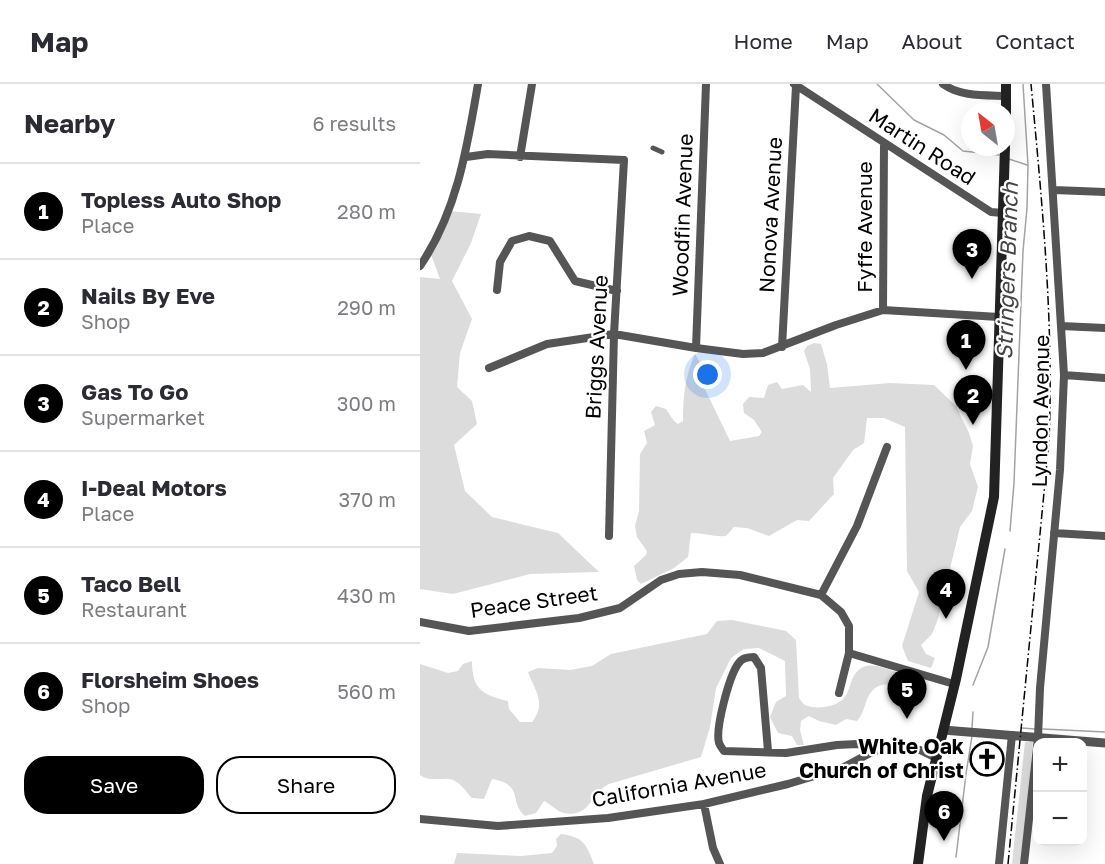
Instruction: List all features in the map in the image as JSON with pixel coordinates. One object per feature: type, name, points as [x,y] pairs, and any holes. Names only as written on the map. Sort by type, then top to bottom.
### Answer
[{"type":"main road","points":[[1006,84],[1007,102]]},
{"type":"main road","points":[[918,864],[927,796],[954,684],[994,497],[1005,156]]},
{"type":"street","points":[[420,266],[430,252],[449,211],[466,157],[478,84]]},
{"type":"street","points":[[466,157],[488,154],[520,157],[532,84]]},
{"type":"street","name":"Woodfin Avenue","points":[[696,348],[706,84]]},
{"type":"street","points":[[943,84],[951,90],[966,94],[1007,96]]},
{"type":"street","name":"Lyndon Avenue","points":[[1038,738],[1064,375],[1046,84]]},
{"type":"street","name":"Martin Road","points":[[795,85],[990,212],[1003,213]]},
{"type":"street","name":"Nonova Avenue","points":[[782,347],[795,85]]},
{"type":"street","name":"Fyffe Avenue","points":[[883,310],[884,144]]},
{"type":"street","points":[[653,148],[662,152]]},
{"type":"street","name":"Briggs Avenue","points":[[520,157],[624,160],[614,334],[609,536]]},
{"type":"street","points":[[1054,190],[1105,192]]},
{"type":"street","points":[[498,290],[500,262],[512,242],[529,236],[550,241],[575,281],[617,291]]},
{"type":"street","points":[[489,368],[547,344],[614,334],[696,348],[742,354],[763,354],[836,325],[883,310],[999,317]]},
{"type":"street","points":[[1061,326],[1105,328]]},
{"type":"street","points":[[1064,375],[1105,378]]},
{"type":"street","points":[[821,595],[857,526],[887,447]]},
{"type":"street","points":[[1054,532],[1105,536]]},
{"type":"street","name":"Peace Street","points":[[420,622],[469,631],[579,618],[620,608],[661,580],[679,574],[702,572],[740,575],[821,595],[841,612],[849,626],[849,653],[839,693]]},
{"type":"street","points":[[849,653],[954,684]]},
{"type":"street","points":[[768,751],[761,668],[754,657],[744,658],[738,664],[723,702],[718,736],[719,745],[724,751],[786,753],[856,744],[879,749]]},
{"type":"street","points":[[943,730],[1038,738]]},
{"type":"street","points":[[999,864],[1012,735]]},
{"type":"street","points":[[1087,742],[1105,743]]},
{"type":"street","name":"California Avenue","points":[[420,819],[498,826],[608,819],[704,804],[814,777],[844,767],[879,749],[893,746],[920,750],[936,758]]},
{"type":"street","name":"Lyndon Avenue","points":[[1024,864],[1033,783]]},
{"type":"street","points":[[704,804],[713,848],[720,864]]},
{"type":"shaded area","points":[[449,211],[481,214],[471,243],[452,281],[472,319],[460,353],[457,387],[472,401],[477,424],[454,445],[465,491],[492,517],[558,533],[599,572],[530,574],[453,594],[420,589],[420,277],[440,279],[430,252]]},
{"type":"shaded area","points":[[814,343],[821,344],[827,364],[830,388],[890,383],[934,385],[956,406],[969,433],[973,446],[970,464],[978,487],[972,511],[960,527],[938,619],[932,634],[921,645],[926,654],[935,658],[931,668],[908,661],[902,646],[919,592],[907,571],[905,427],[884,418],[867,418],[864,443],[853,450],[833,478],[834,494],[809,521],[797,520],[769,536],[747,528],[734,527],[726,536],[691,533],[688,557],[674,568],[641,584],[637,580],[634,566],[646,555],[647,551],[637,537],[635,526],[639,511],[640,454],[647,443],[644,431],[655,425],[651,412],[656,406],[666,409],[678,424],[683,421],[685,387],[695,354],[702,366],[695,374],[696,378],[703,385],[730,441],[759,436],[762,432],[754,420],[744,413],[743,404],[749,397],[764,398],[768,385],[777,382],[782,389],[803,385],[811,392],[810,369],[804,351],[807,346]]},
{"type":"shaded area","points":[[732,620],[786,631],[796,640],[799,698],[809,707],[826,707],[841,701],[847,694],[858,670],[871,665],[912,676],[922,684],[915,687],[884,685],[878,687],[869,694],[857,721],[846,719],[836,725],[809,716],[801,721],[800,730],[804,745],[797,745],[792,736],[778,733],[770,717],[776,702],[786,696],[785,661],[759,648],[744,649],[731,658],[716,688],[710,727],[701,757],[609,784],[580,812],[573,814],[562,812],[544,801],[536,813],[525,816],[517,805],[512,789],[502,782],[492,779],[484,799],[472,798],[453,780],[431,779],[420,775],[420,664],[448,673],[458,671],[463,664],[472,661],[474,679],[481,690],[508,701],[509,709],[520,722],[532,722],[539,709],[539,703],[528,672],[538,668],[570,670],[592,666],[611,654],[707,634],[717,621]]},
{"type":"shaded area","points":[[1025,742],[1033,742],[1021,864],[1012,864]]},
{"type":"shaded area","points":[[561,834],[575,837],[583,843],[594,864],[454,864],[457,853],[521,856],[552,853],[557,846],[556,839]]},
{"type":"waterway","points":[[877,84],[914,120],[944,135],[961,149]]},
{"type":"waterway","name":"Stringers Branch","points":[[1010,531],[1027,208],[1028,165],[1023,84]]},
{"type":"waterway","points":[[1009,159],[1027,165]]},
{"type":"waterway","name":"Stringers Branch","points":[[973,685],[988,647],[1005,549]]},
{"type":"waterway","name":"Stringers Branch","points":[[972,728],[973,712]]},
{"type":"waterway","points":[[1022,728],[1035,729]]},
{"type":"waterway","points":[[1043,729],[1105,732]]},
{"type":"waterway","name":"Stringers Branch","points":[[956,857],[972,736]]},
{"type":"railway","points":[[1008,864],[1049,441],[1048,307],[1043,217],[1031,84]]},
{"type":"place","name":"Gas To Go","points":[[972,279]]},
{"type":"place","name":"Topless Auto Shop","points":[[966,370]]},
{"type":"place","name":"Nails By Eve","points":[[973,425]]},
{"type":"place","name":"I-Deal Motors","points":[[946,619]]},
{"type":"place","name":"Taco Bell","points":[[907,719]]},
{"type":"place","name":"White Oak Church of Christ","points":[[987,759]]},
{"type":"place","name":"Florsheim Shoes","points":[[944,841]]}]
